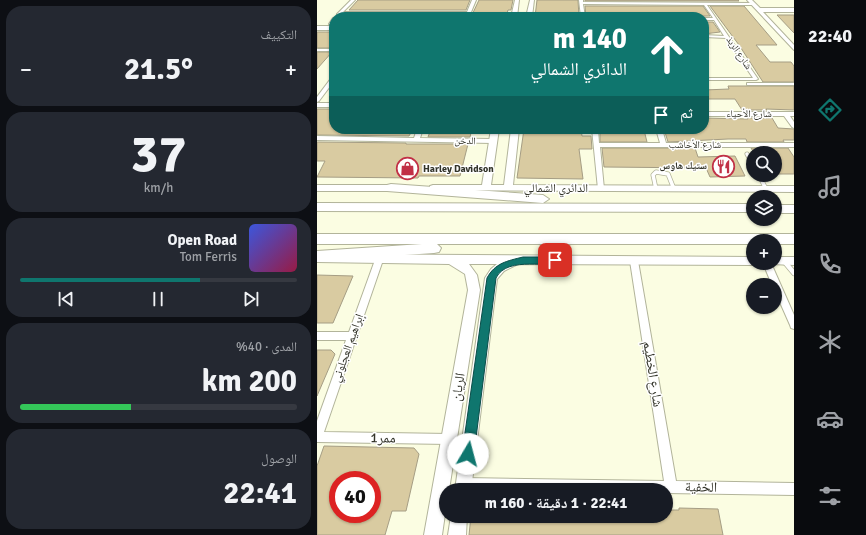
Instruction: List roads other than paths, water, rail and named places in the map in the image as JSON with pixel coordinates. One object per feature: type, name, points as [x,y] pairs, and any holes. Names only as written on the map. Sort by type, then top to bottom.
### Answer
[{"type":"highway","points":[[391,188],[661,208]]},
{"type":"highway","name":"الدائري الشمالي","points":[[317,207],[746,208]]},
{"type":"highway","points":[[782,209],[794,209]]},
{"type":"highway","points":[[317,239],[794,239]]},
{"type":"highway","points":[[317,257],[550,239]]},
{"type":"street","points":[[341,12],[353,0]]},
{"type":"street","points":[[469,12],[474,0]]},
{"type":"street","points":[[515,12],[517,0]]},
{"type":"street","points":[[530,12],[532,0]]},
{"type":"street","points":[[582,12],[581,2],[705,4],[753,1],[794,40]]},
{"type":"street","name":"شارع الربذ","points":[[705,4],[756,79],[709,79]]},
{"type":"street","points":[[763,11],[794,11]]},
{"type":"street","points":[[763,11],[794,48]]},
{"type":"street","points":[[709,19],[715,19]]},
{"type":"street","points":[[317,23],[329,23]]},
{"type":"street","points":[[317,28],[329,24]]},
{"type":"street","points":[[709,36],[727,37]]},
{"type":"street","points":[[317,50],[329,50]]},
{"type":"street","points":[[317,99],[329,84]]},
{"type":"street","points":[[709,84],[794,84]]},
{"type":"street","points":[[317,105],[329,105]]},
{"type":"street","name":"شارع الأحياء","points":[[709,114],[794,114]]},
{"type":"street","points":[[786,114],[794,126]]},
{"type":"street","points":[[415,140],[418,134]]},
{"type":"street","points":[[486,188],[494,134]]},
{"type":"street","points":[[508,188],[514,134]]},
{"type":"street","points":[[595,134],[601,189]]},
{"type":"street","points":[[660,134],[663,145]]},
{"type":"street","name":"الدخن","points":[[317,138],[493,141]]},
{"type":"street","name":"شارع الأخاشب","points":[[596,144],[794,145]]},
{"type":"street","name":"الدائري الشمالي","points":[[317,188],[794,189]]},
{"type":"street","points":[[317,257],[379,260],[746,261]]},
{"type":"street","name":"إبراهيم العجلوني","points":[[317,436],[379,260]]},
{"type":"street","points":[[441,260],[465,266],[469,269],[473,282],[491,282]]},
{"type":"street","name":"الريان","points":[[464,483],[491,282],[495,271],[502,266],[523,260]]},
{"type":"street","name":"شارع الخطيم","points":[[634,261],[671,483]]},
{"type":"street","points":[[770,270],[794,325]]},
{"type":"street","name":"الريان","points":[[433,535],[474,290],[473,282]]},
{"type":"street","points":[[317,336],[353,336]]},
{"type":"street","name":"ممر1","points":[[317,436],[449,439]]},
{"type":"street","name":"الخفية","points":[[673,486],[794,489]]},
{"type":"street","points":[[457,535],[458,523]]},
{"type":"lane","points":[[656,189],[653,175],[656,172],[668,174],[674,189]]},
{"type":"lane","points":[[762,182],[766,189]]},
{"type":"lane","points":[[784,261],[794,273]]},
{"type":"place","name":"ستيك هاوس","points":[[723,166]]},
{"type":"place","name":"Harley Davidson","points":[[408,169]]}]
